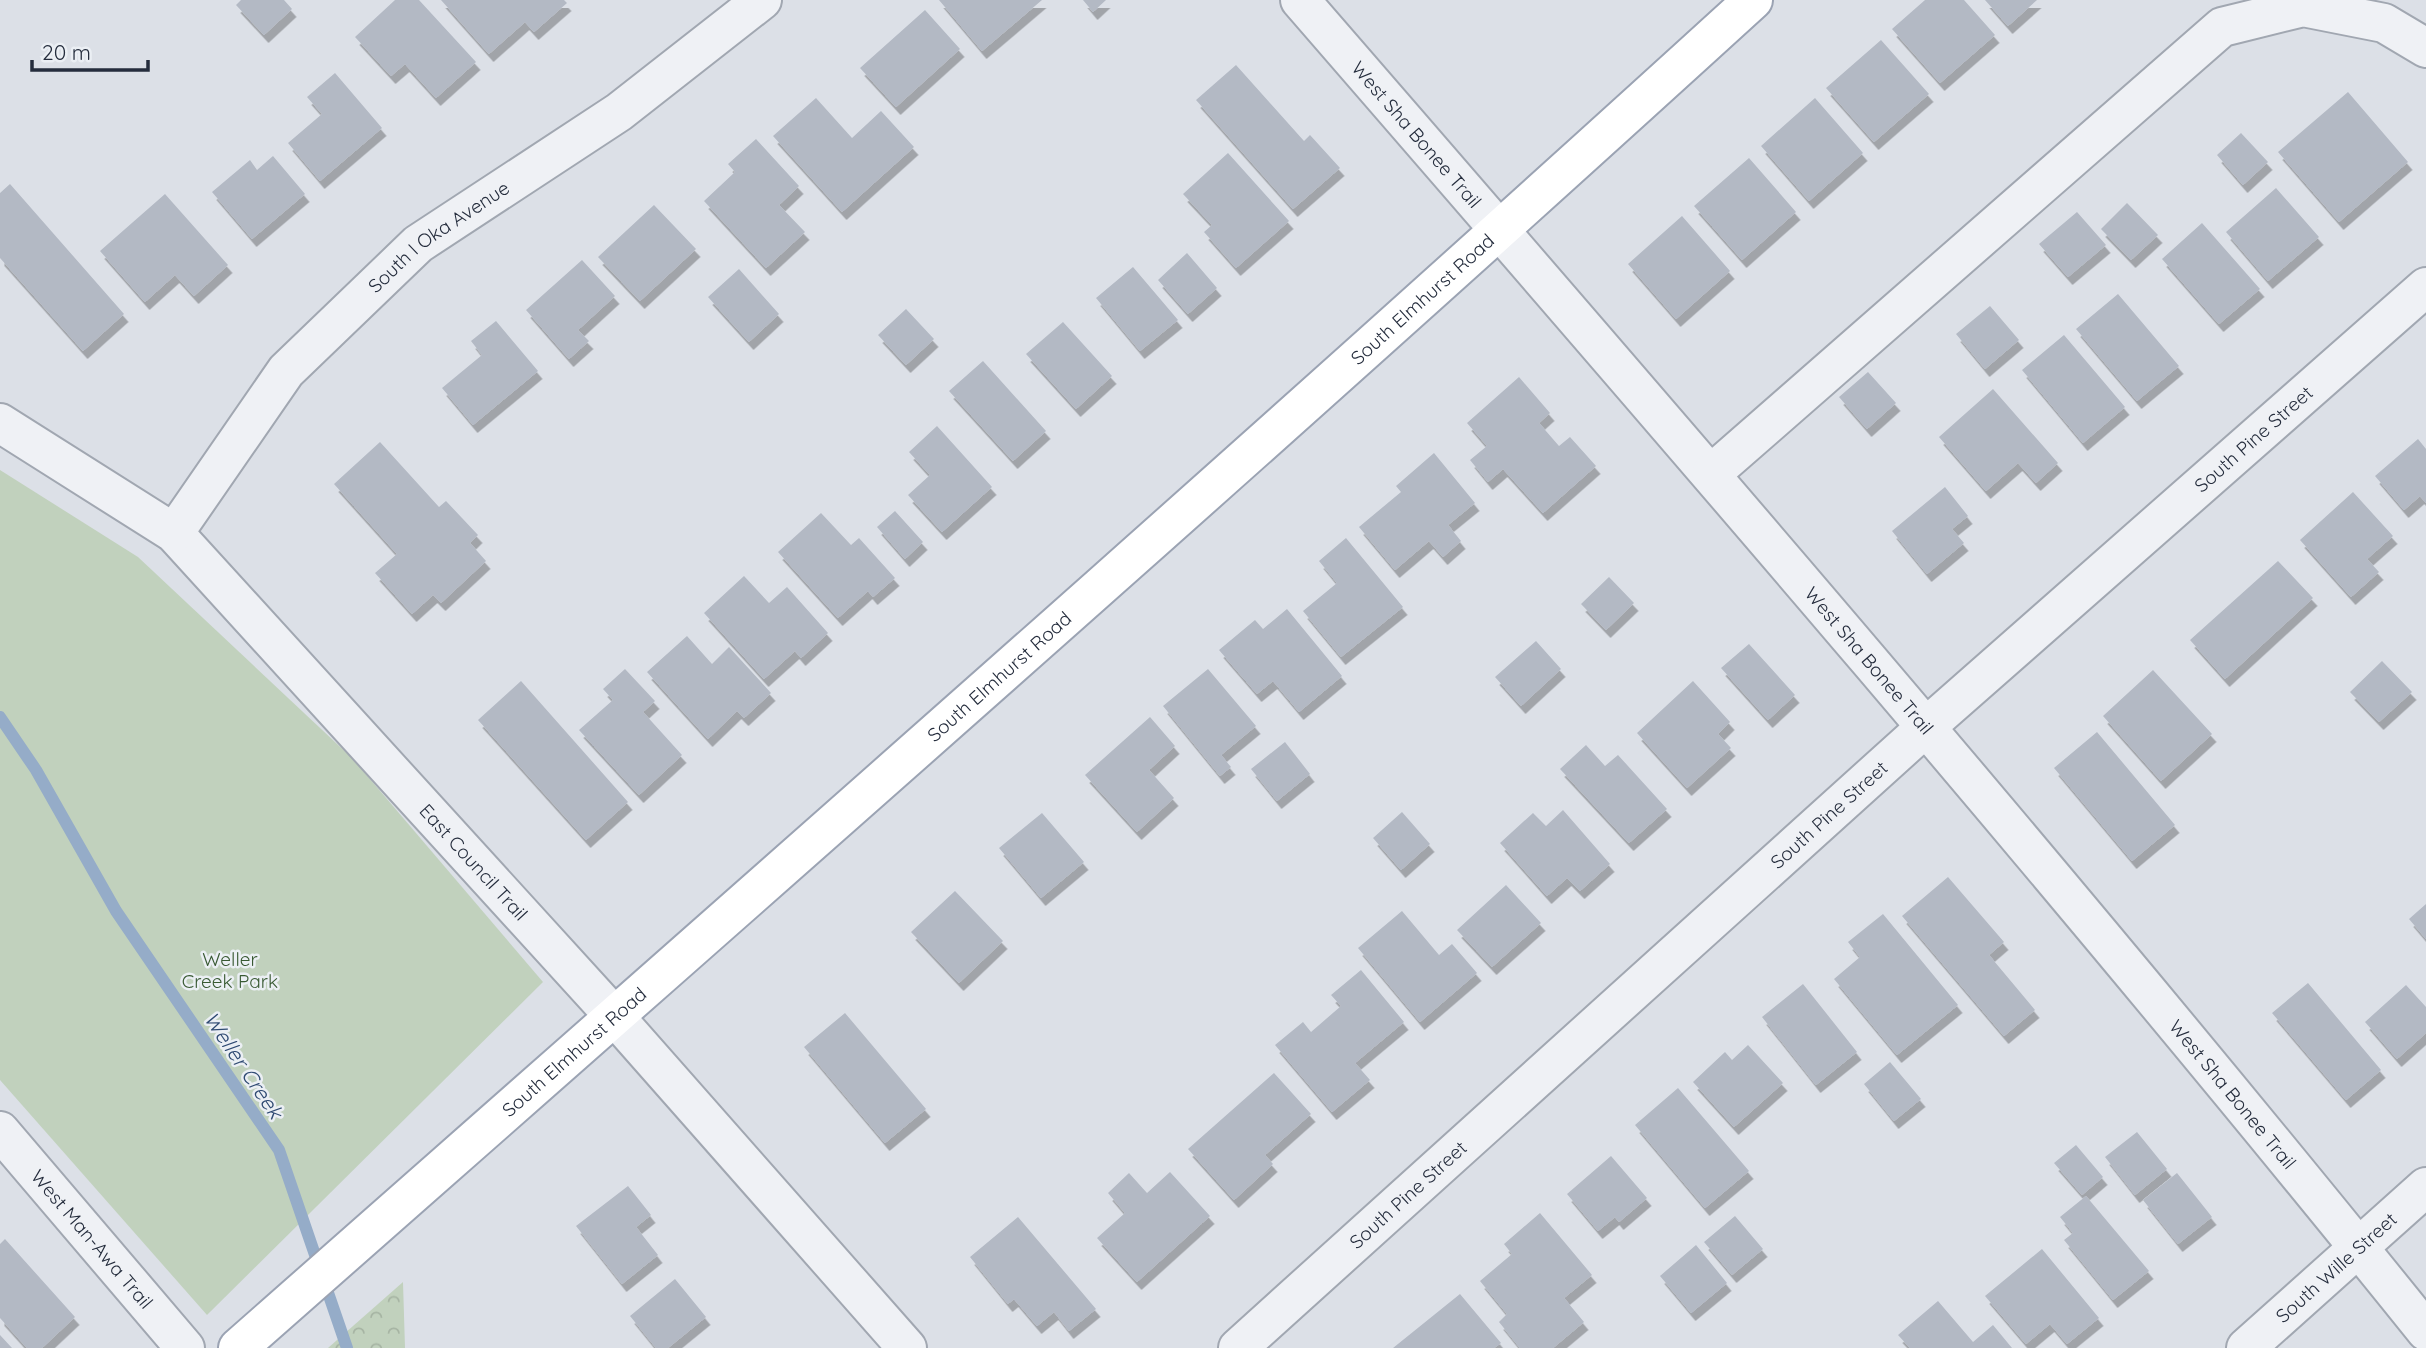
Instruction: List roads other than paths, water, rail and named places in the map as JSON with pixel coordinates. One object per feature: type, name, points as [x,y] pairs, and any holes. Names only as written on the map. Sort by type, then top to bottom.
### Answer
[{"type":"main road","name":"South Elmhurst Road","points":[[246,1341],[615,1017],[1500,230],[1753,0]]},
{"type":"street","name":"South I Oka Avenue","points":[[174,533],[286,372],[418,244],[619,111],[762,0]]},
{"type":"street","name":"West Sha Bonee Trail","points":[[1300,0],[1711,474],[1926,727],[2426,1331]]},
{"type":"street","points":[[1711,474],[2222,27],[2303,7],[2384,23],[2426,48]]},
{"type":"street","name":"South Pine Street","points":[[1238,1348],[1926,727],[2426,287]]},
{"type":"street","name":"East Council Trail","points":[[0,423],[174,533],[615,1017],[907,1348]]},
{"type":"street","name":"West Man-Awa Trail","points":[[0,1131],[185,1348]]},
{"type":"street","name":"South Wille Street","points":[[2246,1348],[2426,1187]]},
{"type":"waterway","name":"Weller Creek","points":[[0,717],[36,770],[116,911],[279,1150],[347,1348]]},
{"type":"park label","name":"Weller Creek Park","points":[[230,970]]}]
